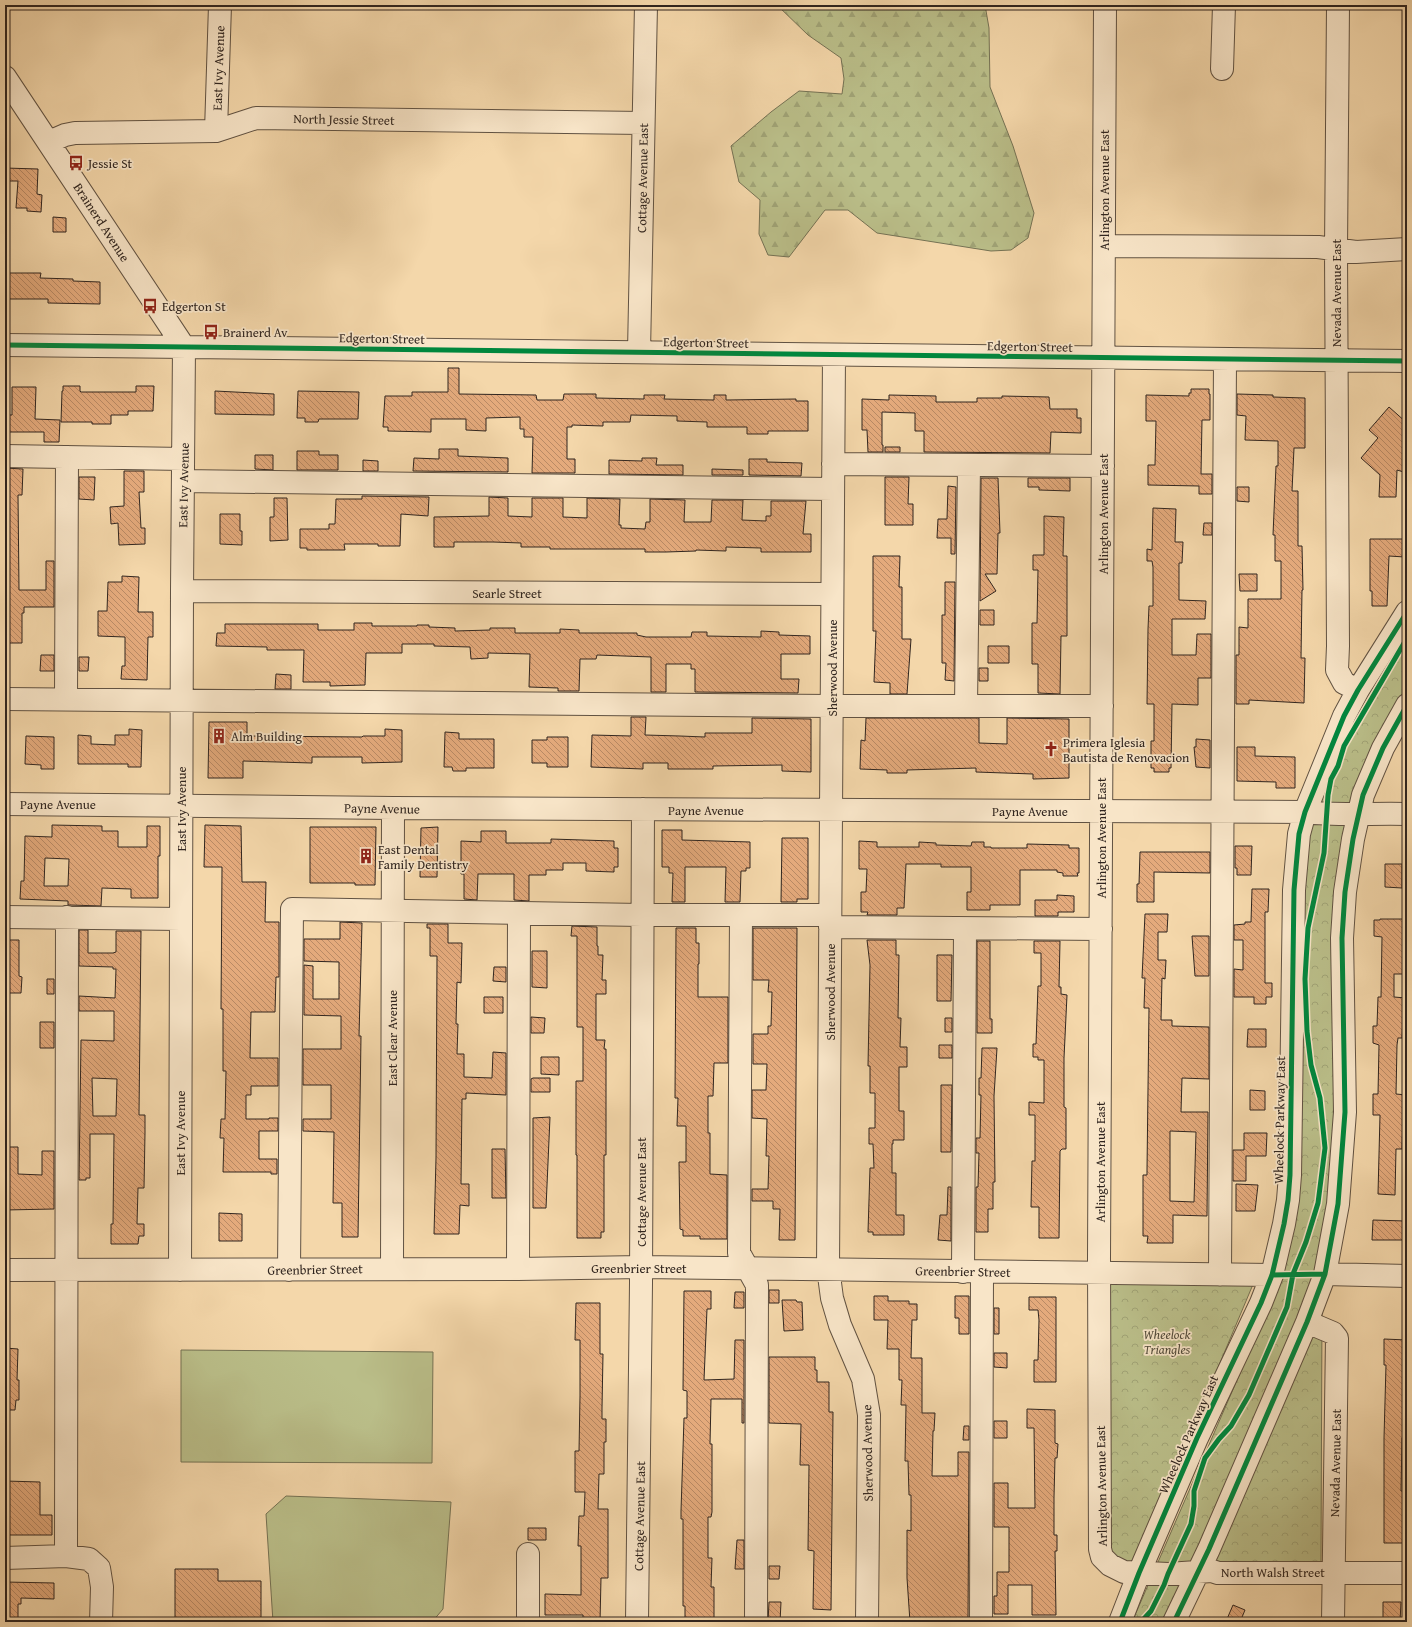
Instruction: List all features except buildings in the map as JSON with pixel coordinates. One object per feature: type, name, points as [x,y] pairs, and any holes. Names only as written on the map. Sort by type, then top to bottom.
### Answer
[{"type":"street","name":"East Ivy Avenue","points":[[216,131],[220,5]]},
{"type":"street","name":"Cottage Avenue East","points":[[639,352],[646,5]]},
{"type":"street","name":"Arlington Avenue East","points":[[1105,5],[1100,1549],[1102,1557],[1110,1565],[1124,1572],[1139,1572]]},
{"type":"street","points":[[1222,69],[1224,5]]},
{"type":"street","name":"Nevada Avenue East","points":[[1338,5],[1336,250],[1337,670],[1344,683],[1358,690]]},
{"type":"street","name":"Brainerd Avenue","points":[[5,77],[14,106],[49,142],[184,347]]},
{"type":"street","name":"North Jessie Street","points":[[49,142],[65,135],[75,133],[216,131],[256,118],[643,123]]},
{"type":"street","points":[[1104,246],[1318,247],[1356,252],[1407,249]]},
{"type":"street","name":"Edgerton Street","points":[[5,345],[1407,361]]},
{"type":"street","name":"East Ivy Avenue","points":[[180,1270],[180,919],[184,347]]},
{"type":"street","name":"Sherwood Avenue","points":[[834,355],[828,1268],[834,1304],[840,1325],[863,1379],[869,1415],[867,1622]]},
{"type":"street","points":[[1220,1275],[1225,359]]},
{"type":"street","points":[[5,456],[183,459]]},
{"type":"street","points":[[66,699],[67,457]]},
{"type":"street","points":[[833,464],[1103,466]]},
{"type":"street","points":[[966,706],[969,465]]},
{"type":"street","points":[[183,481],[833,489]]},
{"type":"street","name":"Searle Street","points":[[182,591],[832,594]]},
{"type":"street","name":"Wheelock Parkway East","points":[[1120,1622],[1139,1572],[1197,1438],[1272,1275],[1288,1200],[1292,1102],[1294,890],[1299,834],[1305,812],[1344,716],[1358,690],[1407,612]]},
{"type":"street","points":[[5,699],[831,706],[1102,706]]},
{"type":"street","points":[[1174,1622],[1199,1573],[1307,1322],[1325,1274],[1338,1204],[1345,1112],[1342,938],[1345,892],[1353,839],[1363,795],[1383,748],[1407,705]]},
{"type":"street","name":"Payne Avenue","points":[[5,804],[393,808],[1305,812],[1326,815],[1359,813],[1407,814]]},
{"type":"street","name":"East Clear Avenue","points":[[392,1269],[393,808]]},
{"type":"street","name":"Cottage Avenue East","points":[[637,1622],[641,1267],[643,809]]},
{"type":"street","points":[[289,1270],[292,909],[642,915],[741,915],[965,928],[1101,930]]},
{"type":"street","points":[[518,1269],[519,913]]},
{"type":"street","points":[[741,915],[739,1254],[757,1286],[756,1622]]},
{"type":"street","points":[[5,917],[180,919]]},
{"type":"street","points":[[66,917],[66,1556]]},
{"type":"street","points":[[965,928],[981,1622]]},
{"type":"street","name":"Greenbrier Street","points":[[5,1270],[518,1269],[641,1267],[828,1268],[972,1272],[1272,1275]]},
{"type":"street","points":[[1325,1274],[1407,1276]]},
{"type":"street","name":"Nevada Avenue East","points":[[1307,1322],[1333,1333],[1337,1338],[1333,1622]]},
{"type":"street","points":[[528,1554],[528,1622]]},
{"type":"street","points":[[5,1558],[66,1556],[89,1559],[98,1568],[102,1587],[101,1622]]},
{"type":"street","name":"North Walsh Street","points":[[1139,1572],[1199,1573],[1212,1571],[1218,1573],[1407,1573]]},
{"type":"green space","points":[[777,5],[985,5],[989,28],[990,87],[1013,146],[1034,213],[1028,238],[1011,250],[991,251],[877,233],[848,210],[825,210],[789,257],[768,255],[759,234],[760,200],[739,182],[731,146],[771,112],[799,91],[842,94],[844,79],[841,58],[808,35]]},
{"type":"green space","points":[[1407,627],[1407,692],[1397,709],[1359,788],[1336,1124],[1321,1265],[1168,1622],[1132,1622],[1241,1371],[1282,1268],[1298,946],[1310,830],[1322,788],[1358,710]]},
{"type":"green space","name":"Wheelock Triangles","points":[[1254,1282],[1135,1565],[1116,1564],[1108,1551],[1109,1283]]},
{"type":"green space","points":[[1322,1307],[1321,1563],[1212,1562]]},
{"type":"green space","points":[[181,1350],[433,1352],[432,1463],[181,1462]]},
{"type":"green space","points":[[286,1496],[451,1502],[443,1609],[432,1622],[273,1622],[266,1514]]},
{"type":"cycle path","points":[[5,345],[1407,361]]},
{"type":"cycle path","points":[[1120,1622],[1139,1573],[1197,1438],[1261,1303],[1272,1275],[1284,1224],[1290,1175],[1294,890],[1299,834],[1305,812],[1344,716],[1358,690],[1407,612]]},
{"type":"cycle path","points":[[1141,1622],[1151,1611],[1191,1524],[1194,1506],[1194,1491],[1205,1458],[1231,1426],[1249,1395],[1287,1307],[1293,1274],[1306,1242],[1318,1203],[1325,1148],[1320,1098],[1311,1065],[1307,1031],[1305,979],[1308,928],[1324,853],[1328,795],[1331,779],[1338,766],[1344,746],[1407,638]]},
{"type":"cycle path","points":[[1174,1622],[1209,1549],[1307,1322],[1325,1274],[1338,1204],[1345,1112],[1342,938],[1345,892],[1353,839],[1363,795],[1383,748],[1407,705]]},
{"type":"cycle path","points":[[1272,1275],[1325,1274]]},
{"type":"place","name":"Jessie St","points":[[76,163]]},
{"type":"place","name":"Edgerton St","points":[[150,306]]},
{"type":"place","name":"Brainerd Av","points":[[211,332]]},
{"type":"place","name":"Alm Building","points":[[219,736]]},
{"type":"place","name":"Primera Iglesia Bautista de Renovacion","points":[[1051,749]]},
{"type":"place","name":"East Dental Family Dentistry","points":[[366,856]]}]
